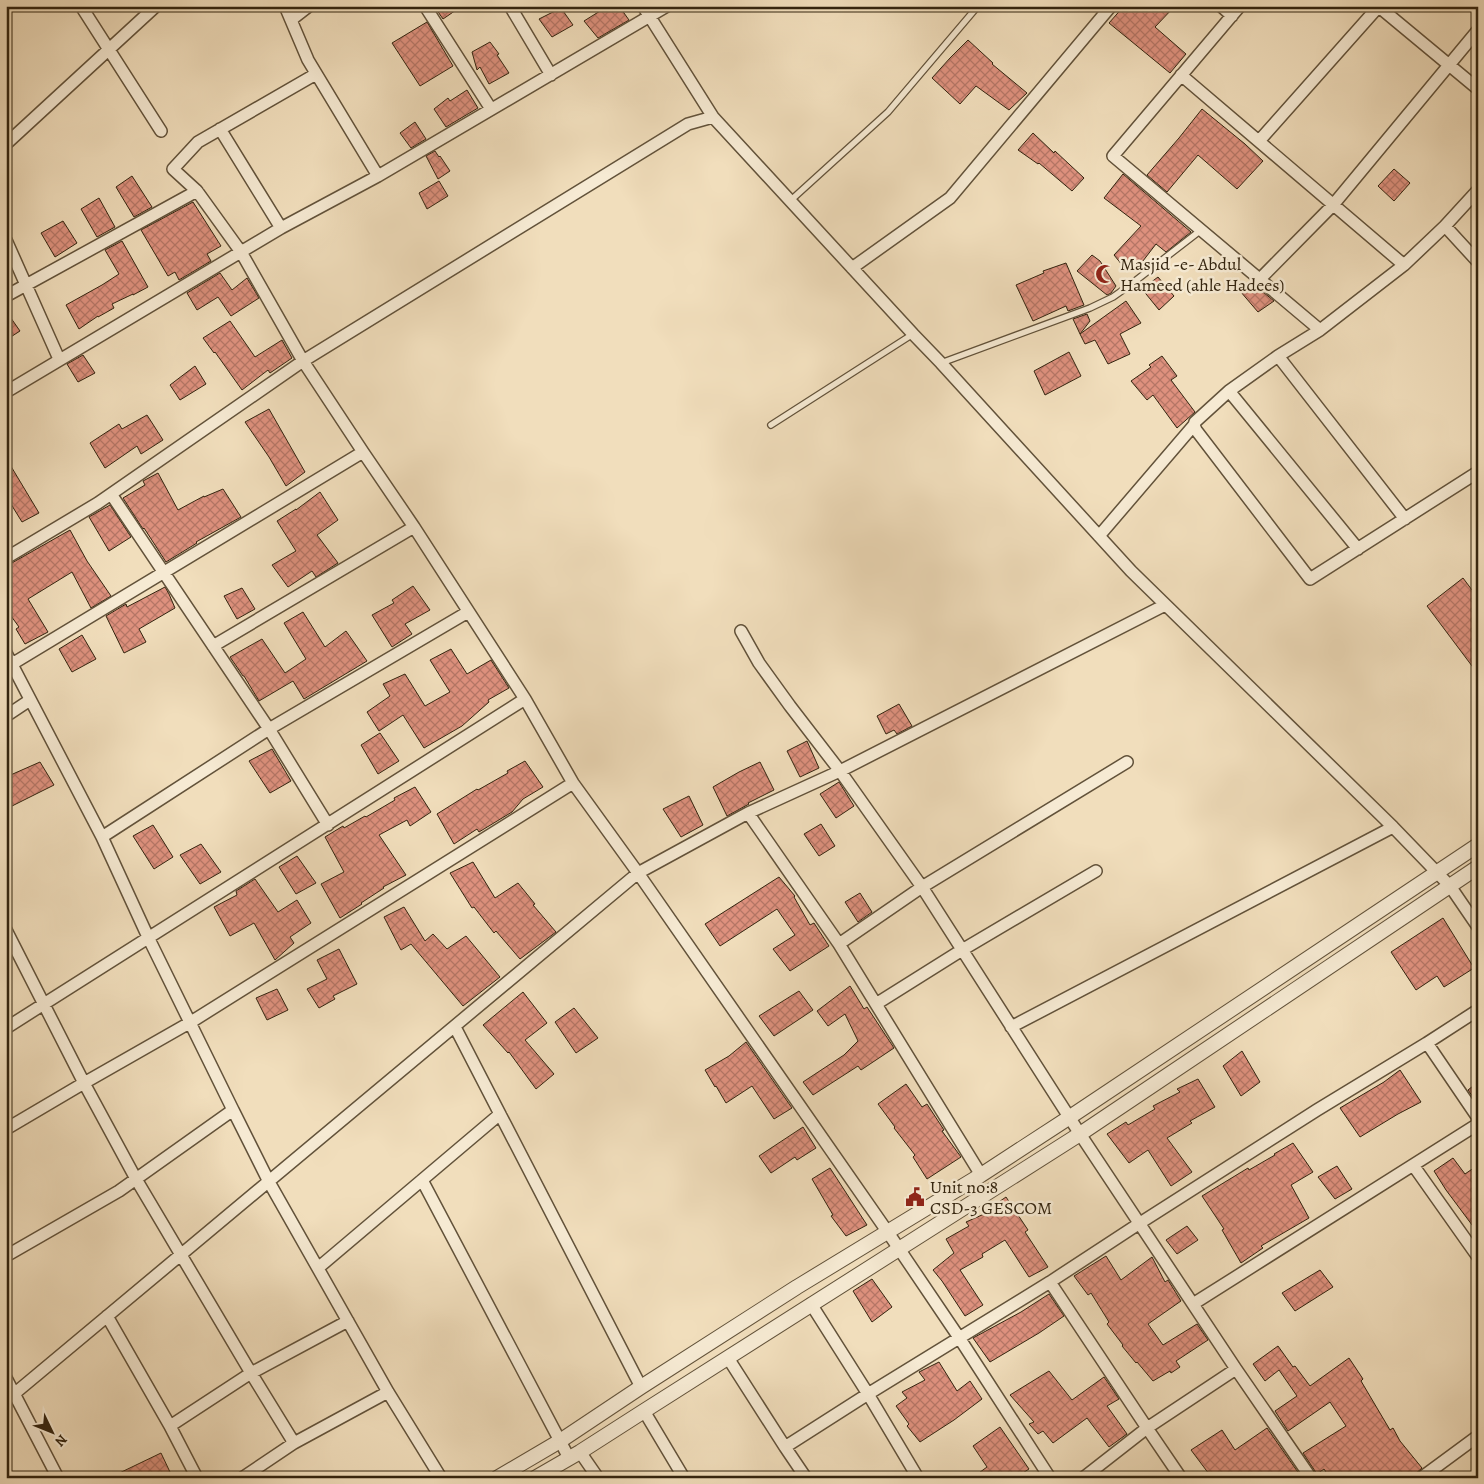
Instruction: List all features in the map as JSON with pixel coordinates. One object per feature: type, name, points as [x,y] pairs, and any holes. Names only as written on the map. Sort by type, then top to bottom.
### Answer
[{"type":"street","points":[[81,6],[161,131]]},
{"type":"street","points":[[6,144],[156,6]]},
{"type":"street","points":[[285,6],[308,60],[378,176]]},
{"type":"street","points":[[291,20],[309,6]]},
{"type":"street","points":[[424,6],[492,109]]},
{"type":"street","points":[[510,6],[551,75]]},
{"type":"street","points":[[643,6],[712,117],[1131,571],[1393,827],[1450,886],[1478,927]]},
{"type":"street","points":[[6,392],[281,228],[378,176],[667,6]]},
{"type":"street","points":[[852,268],[950,198],[1111,6]]},
{"type":"street","points":[[1221,6],[1232,16]]},
{"type":"street","points":[[1240,6],[1112,156],[1320,330]]},
{"type":"street","points":[[1259,141],[1378,6],[1478,89]]},
{"type":"street","points":[[1260,280],[1333,205],[1478,30]]},
{"type":"street","points":[[316,74],[198,142],[173,169],[197,191],[241,252],[303,361],[414,527],[525,699],[574,783],[887,1231],[960,1338],[1050,1478]]},
{"type":"street","points":[[1181,75],[1404,265]]},
{"type":"street","points":[[6,558],[111,494],[303,361],[688,124],[712,117]]},
{"type":"street","points":[[220,129],[281,228]]},
{"type":"street","points":[[1099,536],[1195,422],[1229,391],[1278,356],[1320,330],[1404,265],[1446,226],[1478,190]]},
{"type":"street","points":[[6,296],[197,191]]},
{"type":"street","points":[[1446,226],[1478,262]]},
{"type":"street","points":[[6,240],[59,359]]},
{"type":"street","points":[[1278,356],[1405,519]]},
{"type":"street","points":[[1229,391],[1358,549]]},
{"type":"street","points":[[1194,425],[1310,579],[1478,472]]},
{"type":"street","points":[[12,664],[363,452]]},
{"type":"street","points":[[111,494],[269,729],[328,825]]},
{"type":"street","points":[[213,646],[414,527]]},
{"type":"street","points":[[58,1478],[9,1386],[107,1316],[638,873],[748,813],[840,771],[1166,605]]},
{"type":"street","points":[[102,837],[269,729],[468,612]]},
{"type":"street","points":[[740,631],[759,663],[840,771],[922,887],[1080,1134],[1311,1478]]},
{"type":"street","points":[[6,653],[102,837],[148,937],[269,1182],[388,1392],[441,1478]]},
{"type":"street","points":[[6,1028],[525,699]]},
{"type":"street","points":[[6,716],[30,700]]},
{"type":"street","points":[[838,944],[922,887],[1127,762]]},
{"type":"street","points":[[6,1130],[191,1022],[574,783]]},
{"type":"street","points":[[748,813],[838,944],[981,1175]]},
{"type":"street","points":[[1011,1027],[1393,827]]},
{"type":"street","points":[[497,1478],[560,1441],[641,1386],[887,1231],[981,1175],[1478,845]]},
{"type":"street","points":[[535,1478],[728,1358],[1080,1134],[1478,868]]},
{"type":"street","points":[[876,1004],[962,950],[1096,871]]},
{"type":"street","points":[[6,930],[84,1083],[136,1179],[294,1443]]},
{"type":"street","points":[[785,1448],[1478,1010]]},
{"type":"street","points":[[455,1027],[641,1386]]},
{"type":"street","points":[[1427,1043],[1478,1118]]},
{"type":"street","points":[[6,1256],[118,1191],[234,1110]]},
{"type":"street","points":[[318,1268],[500,1114]]},
{"type":"street","points":[[1193,1304],[1478,1124]]},
{"type":"street","points":[[1413,1165],[1478,1257]]},
{"type":"street","points":[[422,1180],[560,1441],[598,1478]]},
{"type":"street","points":[[1050,1282],[1181,1478]]},
{"type":"street","points":[[811,1304],[918,1478]]},
{"type":"street","points":[[107,1316],[170,1426],[197,1478]]},
{"type":"street","points":[[170,1426],[251,1372],[348,1321]]},
{"type":"street","points":[[728,1358],[806,1478]]},
{"type":"street","points":[[1082,1478],[1147,1428],[1236,1369]]},
{"type":"street","points":[[242,1478],[294,1443],[388,1392]]},
{"type":"street","points":[[644,1411],[684,1478]]},
{"type":"street","points":[[1420,1478],[1478,1436]]},
{"type":"lane","points":[[790,201],[888,112],[978,6]]},
{"type":"lane","points":[[941,363],[1090,308],[1113,297],[1201,230]]},
{"type":"lane","points":[[771,425],[913,334]]},
{"type":"building","points":[[434,6],[462,6],[443,19]]},
{"type":"building","points":[[608,6],[619,6],[629,20],[598,38],[584,21]]},
{"type":"building","points":[[1124,6],[1175,6],[1155,27],[1186,54],[1170,73],[1109,23]]},
{"type":"building","points":[[561,8],[573,25],[552,37],[539,19]]},
{"type":"building","points":[[427,22],[453,66],[420,86],[392,43]]},
{"type":"building","points":[[968,40],[992,64],[1027,93],[1009,110],[976,86],[960,104],[932,78]]},
{"type":"building","points":[[490,42],[509,73],[489,84],[480,67],[477,70],[472,52]]},
{"type":"building","points":[[467,90],[478,108],[446,127],[434,109],[448,98],[450,101]]},
{"type":"building","points":[[1202,109],[1263,161],[1237,189],[1198,155],[1167,192],[1147,175]]},
{"type":"building","points":[[415,122],[426,139],[411,148],[400,133]]},
{"type":"building","points":[[1033,133],[1084,178],[1072,191],[1039,163],[1018,150]]},
{"type":"building","points":[[435,151],[450,171],[438,179],[426,156]]},
{"type":"building","points":[[1394,169],[1410,183],[1394,201],[1378,186]]},
{"type":"building","points":[[1123,174],[1191,232],[1166,252],[1156,244],[1136,270],[1131,266],[1127,271],[1114,255],[1141,226],[1104,198]]},
{"type":"building","points":[[132,176],[152,207],[134,217],[116,187]]},
{"type":"building","points":[[439,181],[448,196],[427,209],[419,193]]},
{"type":"building","points":[[99,198],[115,227],[97,237],[81,209]]},
{"type":"building","points":[[193,202],[221,246],[207,254],[211,261],[179,280],[175,272],[168,276],[141,230]]},
{"type":"building","points":[[63,221],[77,243],[55,257],[41,233]]},
{"type":"building","points":[[122,241],[148,287],[112,304],[114,308],[79,329],[66,305],[119,274],[105,250]]},
{"type":"building","points":[[1092,255],[1100,261],[1116,286],[1107,295],[1077,271]]},
{"type":"building","points":[[1066,263],[1084,305],[1068,311],[1066,306],[1033,321],[1016,285],[1044,273],[1043,271]]},
{"type":"building","points":[[220,273],[232,290],[247,278],[259,298],[231,316],[218,297],[197,310],[187,293]]},
{"type":"building","points":[[1158,277],[1174,296],[1159,310],[1142,289]]},
{"type":"building","points":[[1252,283],[1274,301],[1258,312],[1240,291]]},
{"type":"building","points":[[1126,301],[1141,323],[1120,334],[1130,354],[1108,364],[1095,340],[1085,344],[1080,334]]},
{"type":"building","points":[[6,311],[20,331],[6,340]]},
{"type":"building","points":[[1087,314],[1090,321],[1080,334],[1073,319]]},
{"type":"building","points":[[230,321],[255,357],[282,340],[292,358],[270,373],[268,370],[242,390],[203,338]]},
{"type":"building","points":[[1069,352],[1081,376],[1045,395],[1034,371]]},
{"type":"building","points":[[83,355],[95,373],[78,382],[67,364]]},
{"type":"building","points":[[1162,356],[1177,376],[1171,380],[1195,412],[1177,428],[1153,395],[1147,400],[1131,381],[1151,367],[1149,365]]},
{"type":"building","points":[[195,366],[206,384],[180,400],[170,385]]},
{"type":"building","points":[[269,409],[305,472],[286,486],[245,422]]},
{"type":"building","points":[[147,415],[163,440],[141,454],[137,446],[105,468],[90,443],[119,424],[122,429]]},
{"type":"building","points":[[6,458],[39,513],[22,522],[6,496]]},
{"type":"building","points":[[158,473],[178,510],[204,496],[223,489],[241,517],[196,542],[166,562],[123,498],[145,485],[143,481]]},
{"type":"building","points":[[320,492],[338,520],[317,535],[338,563],[316,577],[312,571],[288,587],[272,565],[296,551],[277,521],[296,510]]},
{"type":"building","points":[[110,505],[131,537],[109,551],[89,517]]},
{"type":"building","points":[[70,530],[87,561],[111,596],[91,608],[72,572],[28,599],[48,632],[25,644],[16,629],[19,627],[6,609],[6,569],[11,566],[10,564]]},
{"type":"building","points":[[1463,578],[1478,598],[1478,674],[1427,606]]},
{"type":"building","points":[[413,586],[430,610],[405,624],[412,634],[392,647],[372,615],[394,603],[392,600]]},
{"type":"building","points":[[165,587],[175,608],[139,629],[146,642],[124,653],[106,616],[126,604],[127,607]]},
{"type":"building","points":[[242,588],[255,609],[237,619],[224,596]]},
{"type":"building","points":[[303,612],[325,647],[346,631],[367,661],[304,699],[293,681],[259,701],[230,657],[262,639],[285,673],[306,659],[284,623]]},
{"type":"building","points":[[82,635],[96,659],[72,672],[59,649]]},
{"type":"building","points":[[451,649],[467,674],[491,660],[509,688],[488,700],[489,702],[462,726],[424,748],[403,715],[379,731],[367,712],[390,696],[383,684],[405,674],[425,706],[450,692],[430,660]]},
{"type":"building","points":[[899,704],[912,726],[897,734],[894,730],[886,734],[877,716]]},
{"type":"building","points":[[380,733],[399,761],[378,774],[361,745]]},
{"type":"building","points":[[807,741],[819,768],[800,777],[787,751]]},
{"type":"building","points":[[272,749],[291,781],[270,793],[249,761]]},
{"type":"building","points":[[525,761],[543,787],[523,799],[512,812],[479,832],[477,829],[454,844],[437,814],[477,789],[508,773],[507,771]]},
{"type":"building","points":[[40,762],[54,785],[6,809],[6,777]]},
{"type":"building","points":[[760,762],[774,790],[727,816],[713,787]]},
{"type":"building","points":[[839,782],[854,806],[836,818],[820,794]]},
{"type":"building","points":[[415,787],[431,812],[410,826],[407,820],[379,835],[406,875],[383,887],[362,904],[340,918],[321,884],[344,872],[325,837],[343,826],[344,828],[366,817],[395,800],[394,798]]},
{"type":"building","points":[[689,796],[703,825],[681,837],[663,809]]},
{"type":"building","points":[[821,824],[835,846],[819,856],[804,834]]},
{"type":"building","points":[[153,825],[173,857],[154,869],[133,836]]},
{"type":"building","points":[[201,844],[221,872],[200,884],[180,855]]},
{"type":"building","points":[[297,856],[316,883],[296,894],[279,867]]},
{"type":"building","points":[[473,862],[495,898],[518,883],[535,904],[533,905],[556,932],[520,959],[496,931],[494,933],[474,907],[472,908],[450,873]]},
{"type":"building","points":[[779,877],[795,896],[810,925],[814,923],[829,946],[790,971],[773,949],[795,935],[777,909],[720,946],[705,924]]},
{"type":"building","points":[[255,879],[278,912],[297,900],[311,923],[290,937],[294,943],[275,960],[254,923],[230,936],[214,907],[237,895],[236,891]]},
{"type":"building","points":[[860,893],[872,912],[858,922],[845,902]]},
{"type":"building","points":[[404,907],[425,941],[433,934],[447,949],[466,936],[500,977],[463,1006],[411,944],[401,950],[384,917]]},
{"type":"building","points":[[1443,918],[1474,968],[1444,987],[1437,976],[1416,990],[1391,952]]},
{"type":"building","points":[[339,949],[357,984],[333,996],[335,999],[319,1008],[307,989],[327,979],[317,960]]},
{"type":"building","points":[[850,986],[864,1009],[867,1007],[894,1048],[861,1070],[858,1066],[813,1095],[803,1082],[844,1055],[858,1041],[845,1014],[828,1026],[817,1011]]},
{"type":"building","points":[[277,989],[288,1010],[267,1020],[256,998]]},
{"type":"building","points":[[799,991],[813,1010],[774,1036],[759,1016]]},
{"type":"building","points":[[523,992],[547,1023],[525,1040],[554,1074],[536,1089],[509,1052],[483,1025]]},
{"type":"building","points":[[574,1008],[598,1038],[576,1053],[555,1022]]},
{"type":"building","points":[[746,1042],[792,1108],[774,1119],[752,1086],[726,1103],[705,1070],[729,1056]]},
{"type":"building","points":[[1242,1051],[1260,1082],[1241,1096],[1223,1066]]},
{"type":"building","points":[[1400,1070],[1421,1102],[1360,1137],[1340,1108],[1384,1082]]},
{"type":"building","points":[[1198,1079],[1215,1107],[1190,1121],[1192,1123],[1167,1138],[1192,1172],[1171,1186],[1148,1150],[1129,1163],[1107,1134],[1126,1122],[1128,1125],[1155,1109],[1153,1106],[1180,1092],[1177,1089]]},
{"type":"building","points":[[1478,1082],[1478,1104],[1468,1090]]},
{"type":"building","points":[[906,1084],[922,1107],[927,1104],[944,1130],[942,1131],[961,1157],[927,1179],[913,1157],[915,1155],[878,1104]]},
{"type":"building","points":[[803,1127],[816,1148],[797,1160],[795,1157],[771,1173],[759,1156]]},
{"type":"building","points":[[1293,1143],[1313,1172],[1291,1185],[1309,1218],[1261,1246],[1263,1248],[1241,1263],[1222,1230],[1224,1229],[1202,1196]]},
{"type":"building","points":[[1453,1158],[1465,1174],[1478,1165],[1478,1233],[1434,1171]]},
{"type":"building","points":[[1337,1166],[1352,1189],[1335,1199],[1318,1177]]},
{"type":"building","points":[[830,1168],[867,1225],[846,1236],[831,1216],[833,1215],[812,1179]]},
{"type":"building","points":[[1006,1197],[1028,1230],[1025,1232],[1048,1267],[1029,1277],[1005,1240],[982,1254],[983,1257],[960,1270],[983,1305],[965,1316],[933,1270],[954,1253],[946,1239],[969,1226],[966,1222],[991,1211],[990,1208]]},
{"type":"building","points":[[1187,1226],[1198,1240],[1177,1254],[1166,1240]]},
{"type":"building","points":[[1106,1256],[1121,1280],[1152,1257],[1165,1282],[1168,1280],[1181,1301],[1148,1324],[1163,1345],[1197,1324],[1208,1340],[1176,1361],[1180,1367],[1171,1373],[1170,1371],[1153,1381],[1122,1346],[1107,1324],[1109,1322],[1091,1293],[1088,1295],[1074,1276]]},
{"type":"building","points":[[1320,1270],[1333,1287],[1295,1311],[1282,1293]]},
{"type":"building","points":[[872,1279],[892,1307],[872,1322],[853,1291]]},
{"type":"building","points":[[1049,1294],[1064,1316],[990,1362],[973,1338],[1021,1312]]},
{"type":"building","points":[[1278,1346],[1310,1386],[1349,1358],[1363,1379],[1361,1381],[1390,1430],[1393,1428],[1400,1441],[1422,1468],[1411,1478],[1330,1478],[1324,1469],[1317,1474],[1303,1453],[1346,1426],[1330,1402],[1288,1431],[1275,1411],[1297,1396],[1279,1370],[1265,1381],[1253,1364]]},
{"type":"building","points":[[939,1362],[957,1391],[970,1381],[982,1399],[920,1442],[907,1426],[909,1424],[896,1406],[907,1398],[902,1392],[925,1380],[919,1372]]},
{"type":"building","points":[[1049,1371],[1072,1400],[1104,1377],[1119,1399],[1107,1406],[1127,1434],[1109,1447],[1087,1418],[1053,1443],[1043,1431],[1038,1434],[1029,1424],[1034,1422],[1010,1395]]},
{"type":"building","points":[[1000,1427],[1029,1469],[1015,1478],[972,1478],[987,1467],[973,1446]]},
{"type":"building","points":[[1267,1428],[1302,1478],[1212,1478],[1191,1450],[1222,1430],[1235,1450]]},
{"type":"building","points":[[161,1453],[170,1472],[158,1478],[109,1478]]},
{"type":"place","name":"Masjid -e- Abdul Hameed (ahle Hadees)","points":[[1105,274]]},
{"type":"place","name":"Unit no:8 CSD-3 GESCOM","points":[[915,1197]]}]
